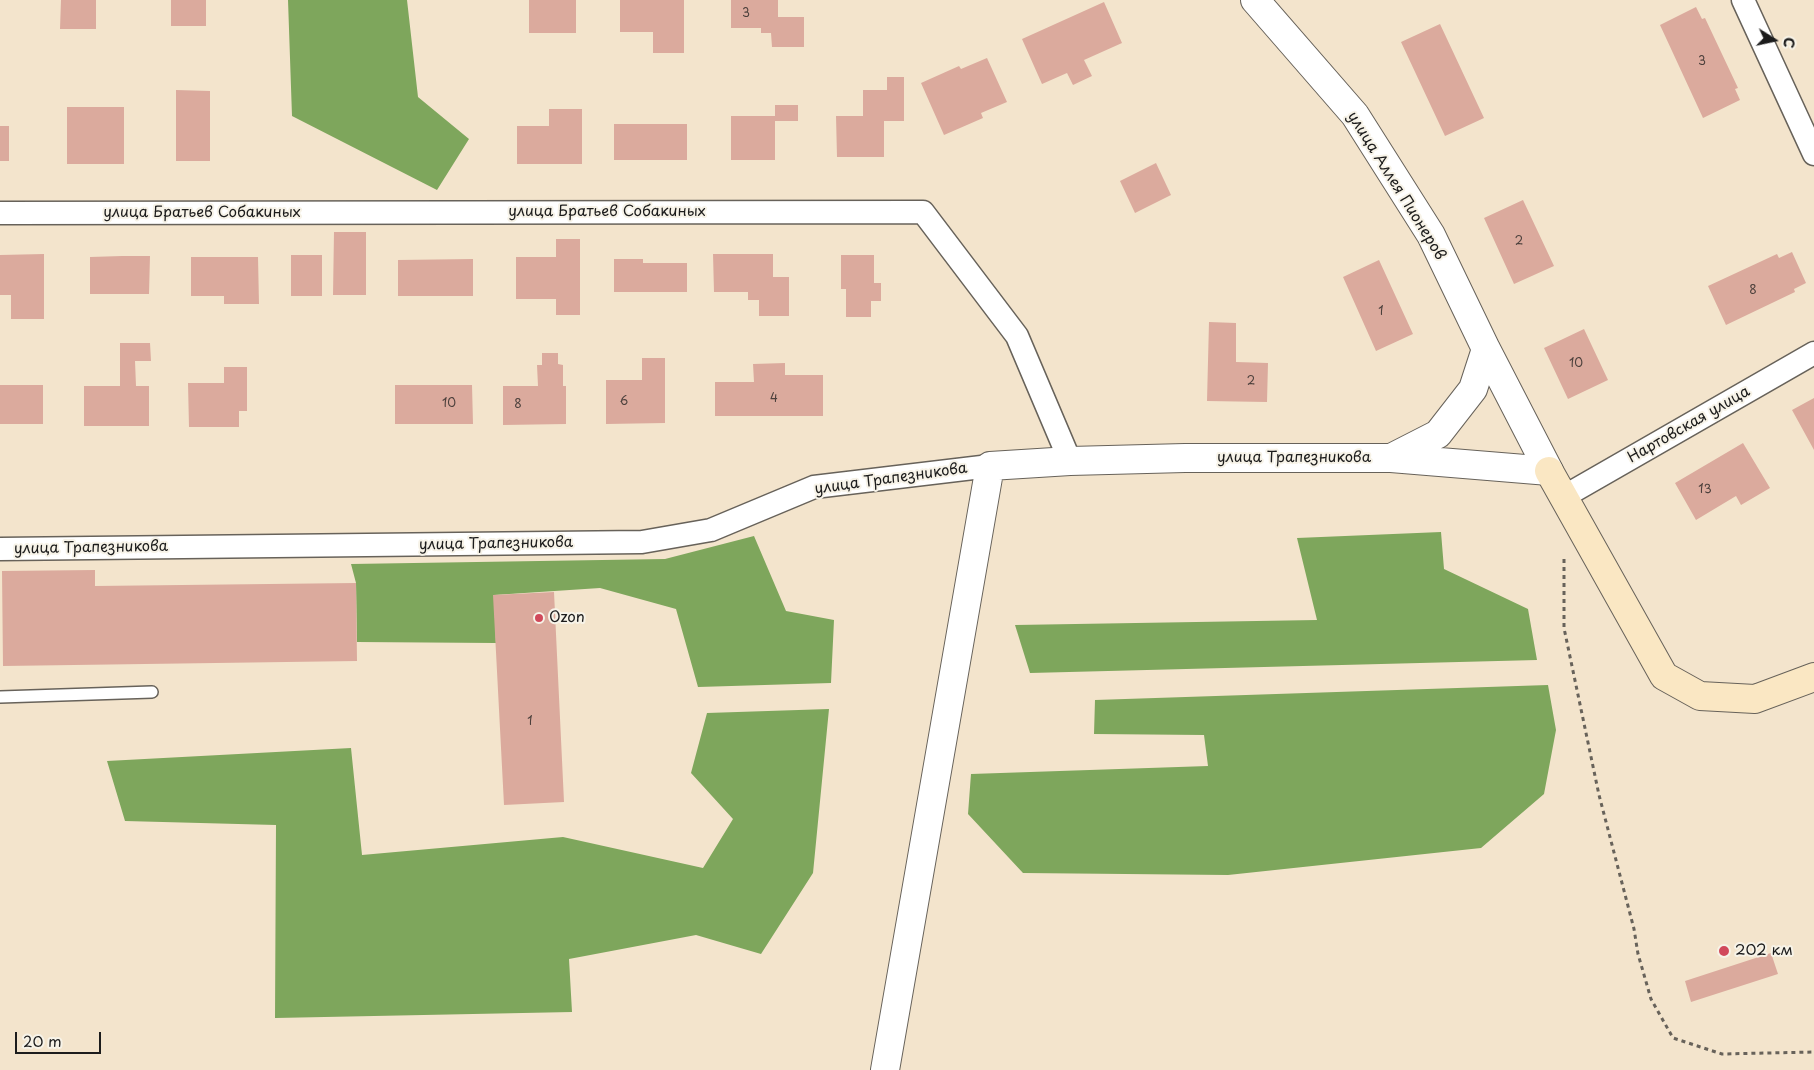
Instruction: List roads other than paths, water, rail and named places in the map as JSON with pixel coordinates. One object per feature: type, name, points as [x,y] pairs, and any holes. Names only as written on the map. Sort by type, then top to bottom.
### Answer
[{"type":"main road","points":[[1549,471],[1664,676],[1700,696],[1755,699],[1814,677]]},
{"type":"street","name":"улица Аллея Пионеров","points":[[1255,0],[1355,115],[1430,235],[1549,471]]},
{"type":"street","points":[[1743,0],[1814,154]]},
{"type":"street","name":"улица Братьев Собакиных","points":[[0,213],[923,212],[1017,336],[1070,461]]},
{"type":"street","points":[[1391,458],[1438,434],[1473,389],[1486,349]]},
{"type":"street","name":"Нартовская улица","points":[[1564,496],[1814,354]]},
{"type":"street","name":"улица Трапезникова","points":[[0,549],[642,542],[710,530],[814,487],[990,466],[1070,461],[1185,458],[1391,458],[1549,471]]},
{"type":"street","points":[[884,1070],[990,466]]},
{"type":"lane","points":[[0,697],[152,692]]},
{"type":"place","name":"Ozon","points":[[539,618]]},
{"type":"place","name":"202 км","points":[[1724,951]]}]
